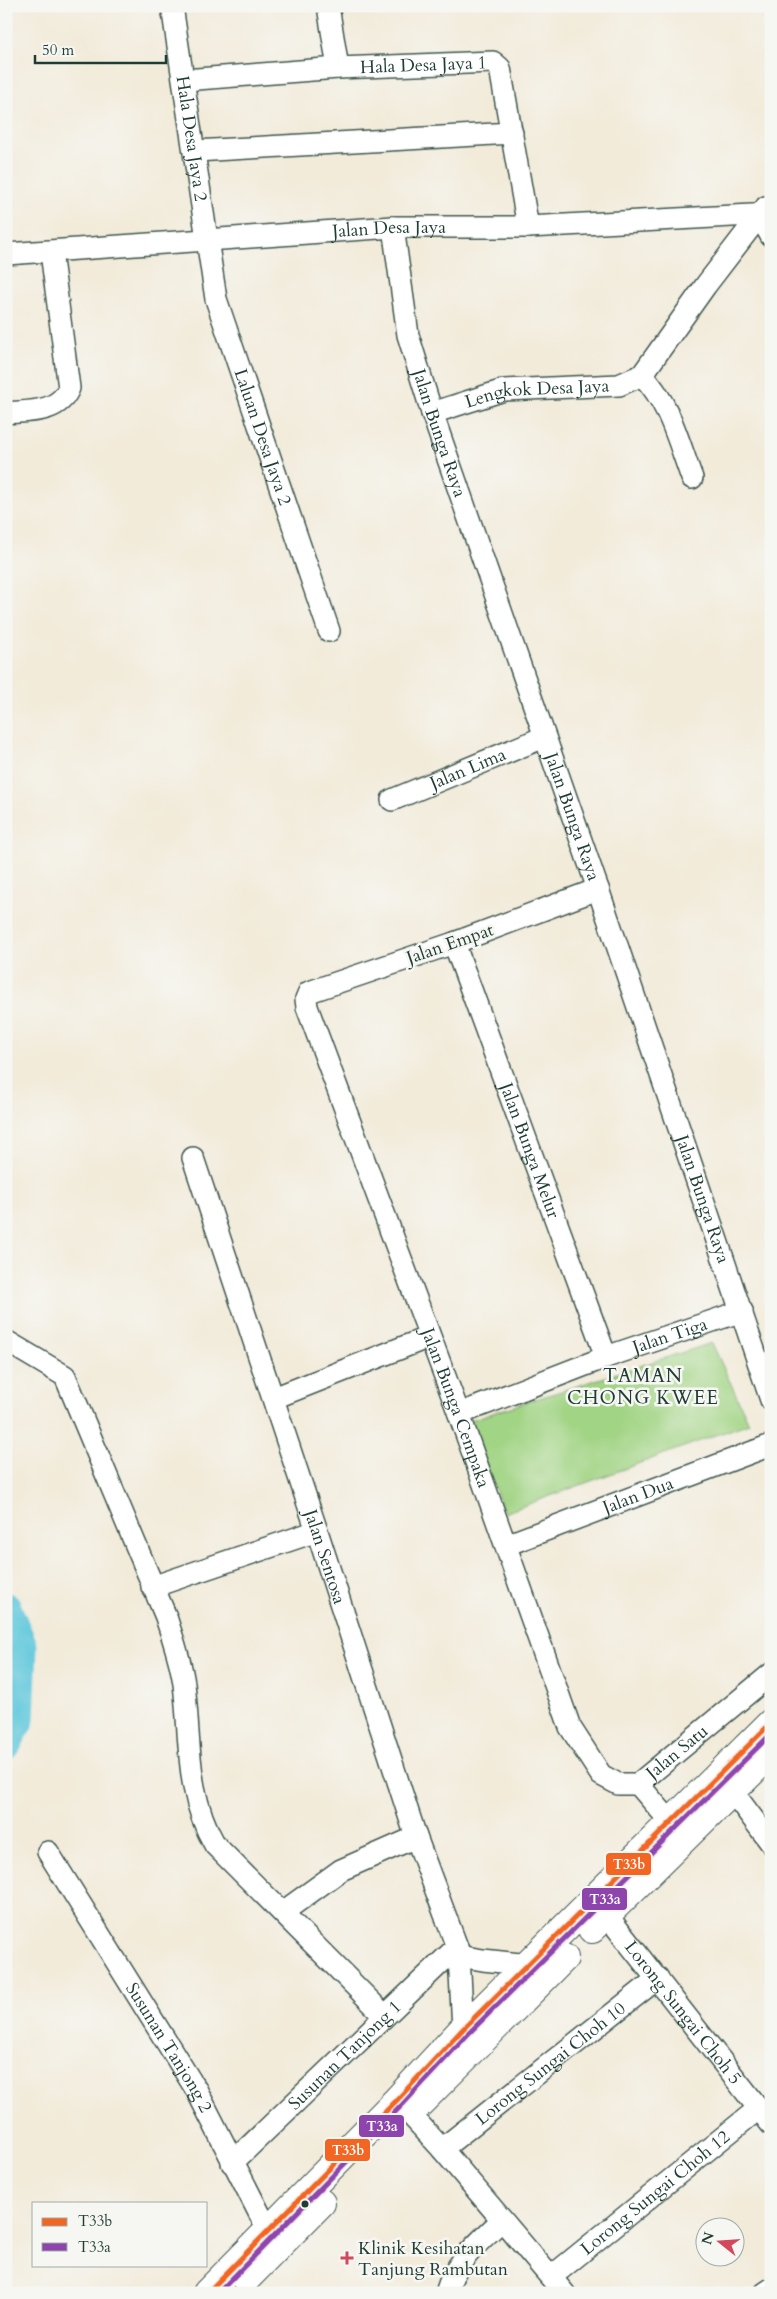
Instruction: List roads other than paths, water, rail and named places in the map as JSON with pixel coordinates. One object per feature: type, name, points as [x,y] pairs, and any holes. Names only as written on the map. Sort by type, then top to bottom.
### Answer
[{"type":"main road","points":[[207,2293],[273,2239],[726,1783],[771,1723]]},
{"type":"main road","points":[[726,1783],[771,1753]]},
{"type":"main road","points":[[403,2107],[463,2029],[530,1965],[601,1907]]},
{"type":"main road","points":[[232,2293],[273,2239]]},
{"type":"street","name":"Hala Desa Jaya 2","points":[[172,6],[209,241]]},
{"type":"street","points":[[328,6],[338,68]]},
{"type":"street","name":"Hala Desa Jaya 1","points":[[184,80],[338,68],[493,62],[500,68],[528,227]]},
{"type":"street","points":[[195,151],[512,133]]},
{"type":"street","points":[[767,210],[771,236]]},
{"type":"street","points":[[692,478],[664,404],[654,387],[642,375],[706,285],[767,210]]},
{"type":"street","name":"Jalan Desa Jaya","points":[[6,254],[393,227],[528,227],[767,210]]},
{"type":"street","name":"Jalan Bunga Raya","points":[[393,227],[408,335],[432,412],[598,889],[771,1400]]},
{"type":"street","name":"Laluan Desa Jaya 2","points":[[209,241],[216,299],[329,631]]},
{"type":"street","points":[[6,413],[36,411],[59,404],[65,397],[68,388],[50,252]]},
{"type":"street","name":"Lengkok Desa Jaya","points":[[432,412],[504,390],[619,385],[642,375]]},
{"type":"street","name":"Jalan Lima","points":[[392,800],[544,737]]},
{"type":"street","name":"Jalan Empat","points":[[306,999],[309,992],[454,943],[598,889]]},
{"type":"street","name":"Jalan Bunga Melur","points":[[454,943],[606,1357]]},
{"type":"street","name":"Jalan Bunga Cempaka","points":[[306,999],[429,1337],[459,1414],[570,1727],[601,1775],[609,1781],[618,1784],[638,1784]]},
{"type":"street","name":"Jalan Sentosa","points":[[193,1158],[274,1398],[416,1837],[458,1951],[463,2029]]},
{"type":"street","name":"Jalan Tiga","points":[[459,1414],[606,1357],[742,1311]]},
{"type":"street","points":[[274,1398],[429,1337]]},
{"type":"street","points":[[6,1341],[64,1376],[152,1587],[176,1648],[184,1682],[192,1784],[199,1812],[215,1845],[384,2015]]},
{"type":"street","name":"Jalan Dua","points":[[506,1545],[771,1445]]},
{"type":"street","points":[[152,1587],[317,1531]]},
{"type":"street","name":"Jalan Satu","points":[[678,1830],[638,1784],[771,1674]]},
{"type":"street","points":[[726,1783],[771,1842]]},
{"type":"street","points":[[283,1912],[341,1870],[416,1837]]},
{"type":"street","name":"Susunan Tanjong 2","points":[[48,1852],[197,2091],[232,2163],[273,2239]]},
{"type":"street","name":"Lorong Sungai Choh 5","points":[[601,1907],[764,2116]]},
{"type":"street","points":[[458,1951],[483,1960],[530,1965]]},
{"type":"street","name":"Susunan Tanjong 1","points":[[232,2163],[384,2015],[458,1951]]},
{"type":"street","name":"Lorong Sungai Choh 10","points":[[442,2149],[658,1978]]},
{"type":"street","points":[[403,2107],[442,2149],[557,2285]]},
{"type":"street","name":"Lorong Sungai Choh 12","points":[[557,2285],[764,2116]]},
{"type":"street","points":[[446,2293],[451,2276],[466,2254],[502,2221]]},
{"type":"street","points":[[765,2293],[771,2288]]},
{"type":"waterway","points":[[6,1608],[22,1646],[19,1719],[6,1744]]},
{"type":"place","name":"Klinik Kesihatan Tanjung Rambutan","points":[[347,2258]]},
{"type":"district","name":"TAMAN CHONG KWEE","points":[[643,1387]]}]
